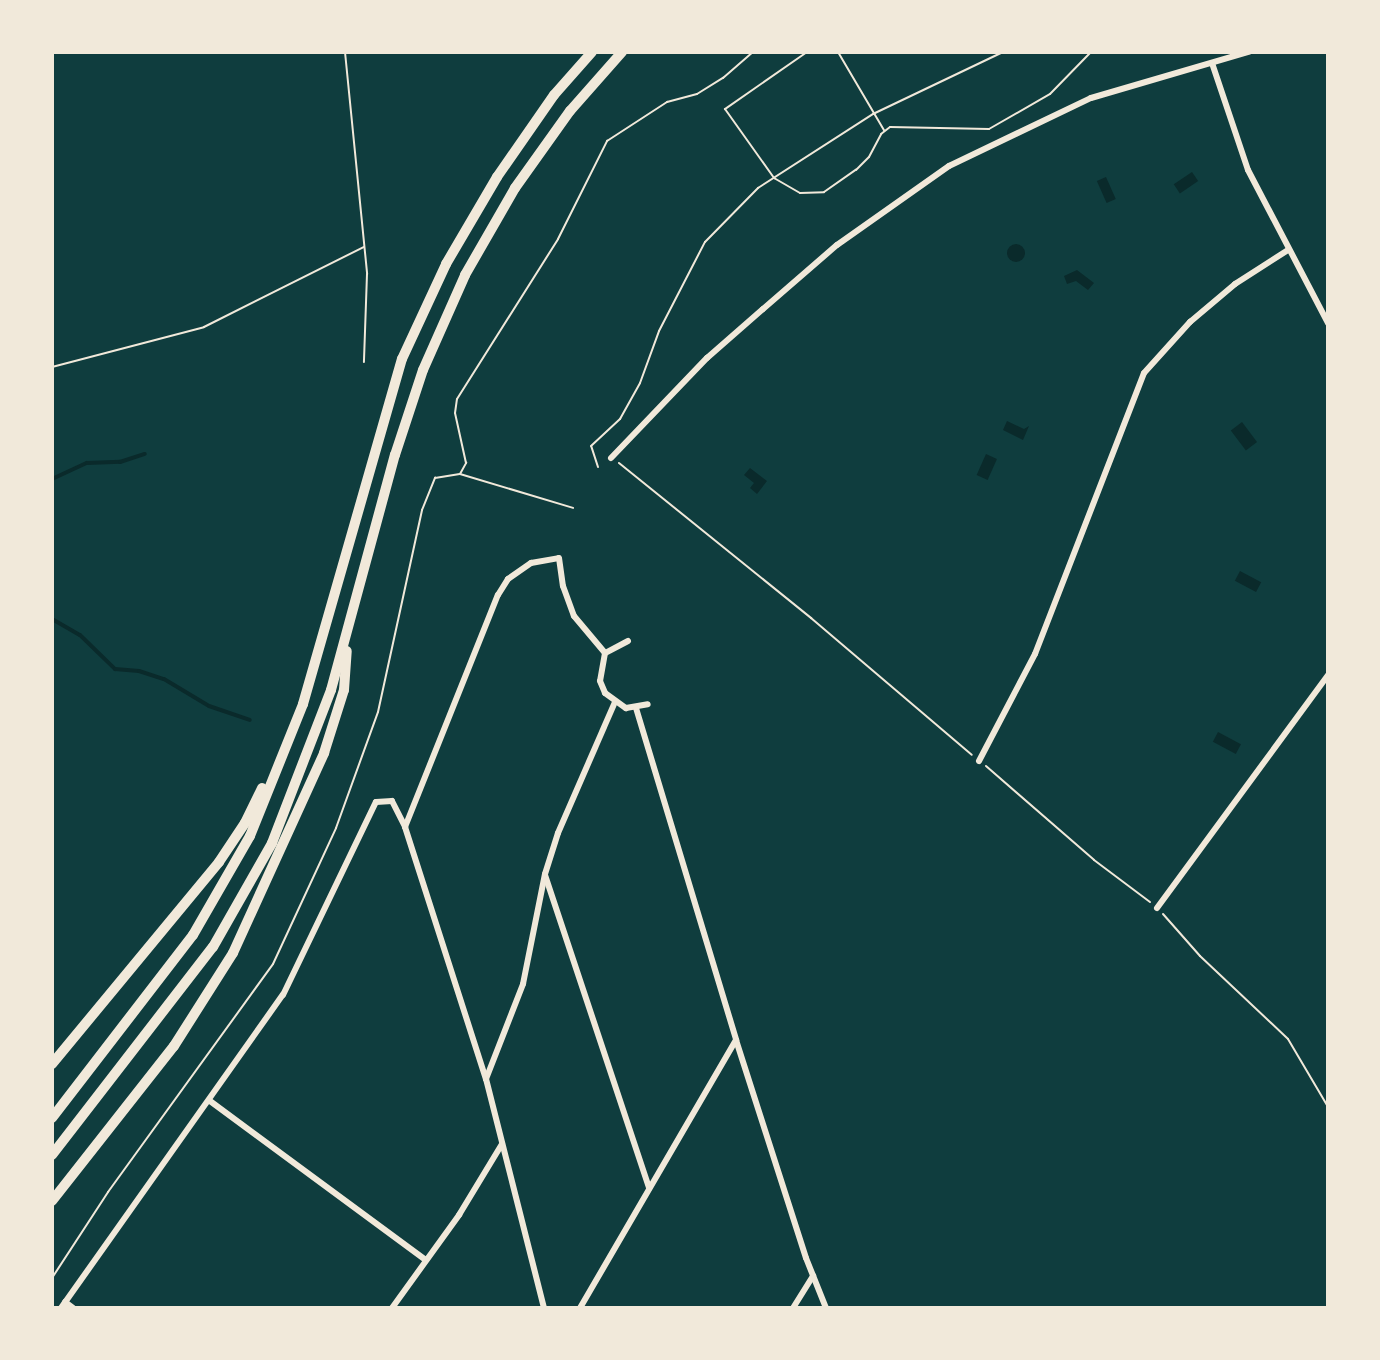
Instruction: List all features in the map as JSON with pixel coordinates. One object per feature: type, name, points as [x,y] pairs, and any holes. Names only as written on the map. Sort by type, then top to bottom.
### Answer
[{"type":"highway","points":[[52,1118],[193,935],[250,836],[303,704],[402,359],[446,264],[497,177],[554,95],[592,52]]},
{"type":"highway","points":[[52,1155],[213,947],[272,843],[310,750],[349,628],[394,455],[423,370],[465,275],[515,188],[570,111],[622,52]]},
{"type":"highway","points":[[52,1202],[174,1046],[233,953],[324,753],[344,690],[349,628]]},
{"type":"highway","points":[[52,1064],[219,862],[245,823],[303,704]]},
{"type":"street","points":[[614,460],[707,358],[837,245],[949,166],[1092,98],[1248,52]]},
{"type":"street","points":[[1212,63],[1248,170],[1328,323]]},
{"type":"street","points":[[979,761],[1035,654],[1144,373],[1190,322],[1235,284],[1288,250]]},
{"type":"street","points":[[405,826],[498,595],[508,579],[531,563],[559,558],[563,586],[574,616],[605,653]]},
{"type":"street","points":[[605,653],[628,641]]},
{"type":"street","points":[[605,653],[600,681],[615,702],[636,708],[648,704]]},
{"type":"street","points":[[1157,908],[1328,675]]},
{"type":"street","points":[[486,1079],[523,984],[545,874],[579,780],[615,702]]},
{"type":"street","points":[[636,708],[736,1040],[813,1276],[826,1308]]},
{"type":"street","points":[[73,1308],[63,1305],[210,1101],[283,995],[305,956],[367,814],[376,802],[392,801],[405,826],[486,1079],[544,1308]]},
{"type":"street","points":[[545,874],[649,1188]]},
{"type":"street","points":[[580,1308],[736,1040]]},
{"type":"street","points":[[210,1101],[426,1260]]},
{"type":"street","points":[[392,1308],[502,1144]]},
{"type":"street","points":[[793,1308],[813,1276]]},
{"type":"path","points":[[345,52],[364,247],[364,362]]},
{"type":"path","points":[[460,474],[466,463],[455,413],[457,399],[558,239],[607,141],[667,102],[697,94],[723,78],[753,52]]},
{"type":"path","points":[[807,52],[725,109],[774,178],[800,193],[824,192],[869,157],[885,130]]},
{"type":"path","points":[[838,52],[873,114],[885,130]]},
{"type":"path","points":[[598,467],[591,446],[620,419],[640,383],[659,331],[705,242],[758,189],[873,114],[1003,52]]},
{"type":"path","points":[[885,130],[927,126],[989,129],[1050,94],[1091,52]]},
{"type":"path","points":[[52,367],[204,327],[364,247]]},
{"type":"path","points":[[614,460],[979,761],[1094,860],[1157,908],[1200,956],[1288,1039],[1328,1107]]},
{"type":"path","points":[[52,1278],[108,1192],[273,964],[336,828],[378,712],[422,510],[435,478],[460,474],[573,508]]},
{"type":"water","points":[[1192,172],[1198,181],[1180,193],[1174,184]]},
{"type":"water","points":[[1106,177],[1116,199],[1107,203],[1097,181]]},
{"type":"water","points":[[1016,244],[1022,247],[1025,253],[1022,259],[1016,262],[1010,259],[1007,253],[1010,247]]},
{"type":"water","points":[[1077,270],[1094,283],[1088,290],[1076,281],[1067,284],[1064,276]]},
{"type":"water","points":[[1007,421],[1024,429],[1029,426],[1023,440],[1003,430]]},
{"type":"water","points":[[1242,422],[1257,442],[1246,450],[1231,430]]},
{"type":"water","points":[[986,454],[997,459],[988,480],[977,475]]},
{"type":"water","points":[[750,468],[767,481],[757,494],[750,488],[754,483],[744,475]]},
{"type":"water","points":[[1240,571],[1261,582],[1256,592],[1235,581]]},
{"type":"water","points":[[1218,732],[1241,744],[1236,754],[1213,742]]},
{"type":"waterway","points":[[52,479],[87,463],[120,462],[145,454]]},
{"type":"waterway","points":[[52,619],[80,635],[115,669],[139,671],[164,679],[209,706],[250,720]]}]
